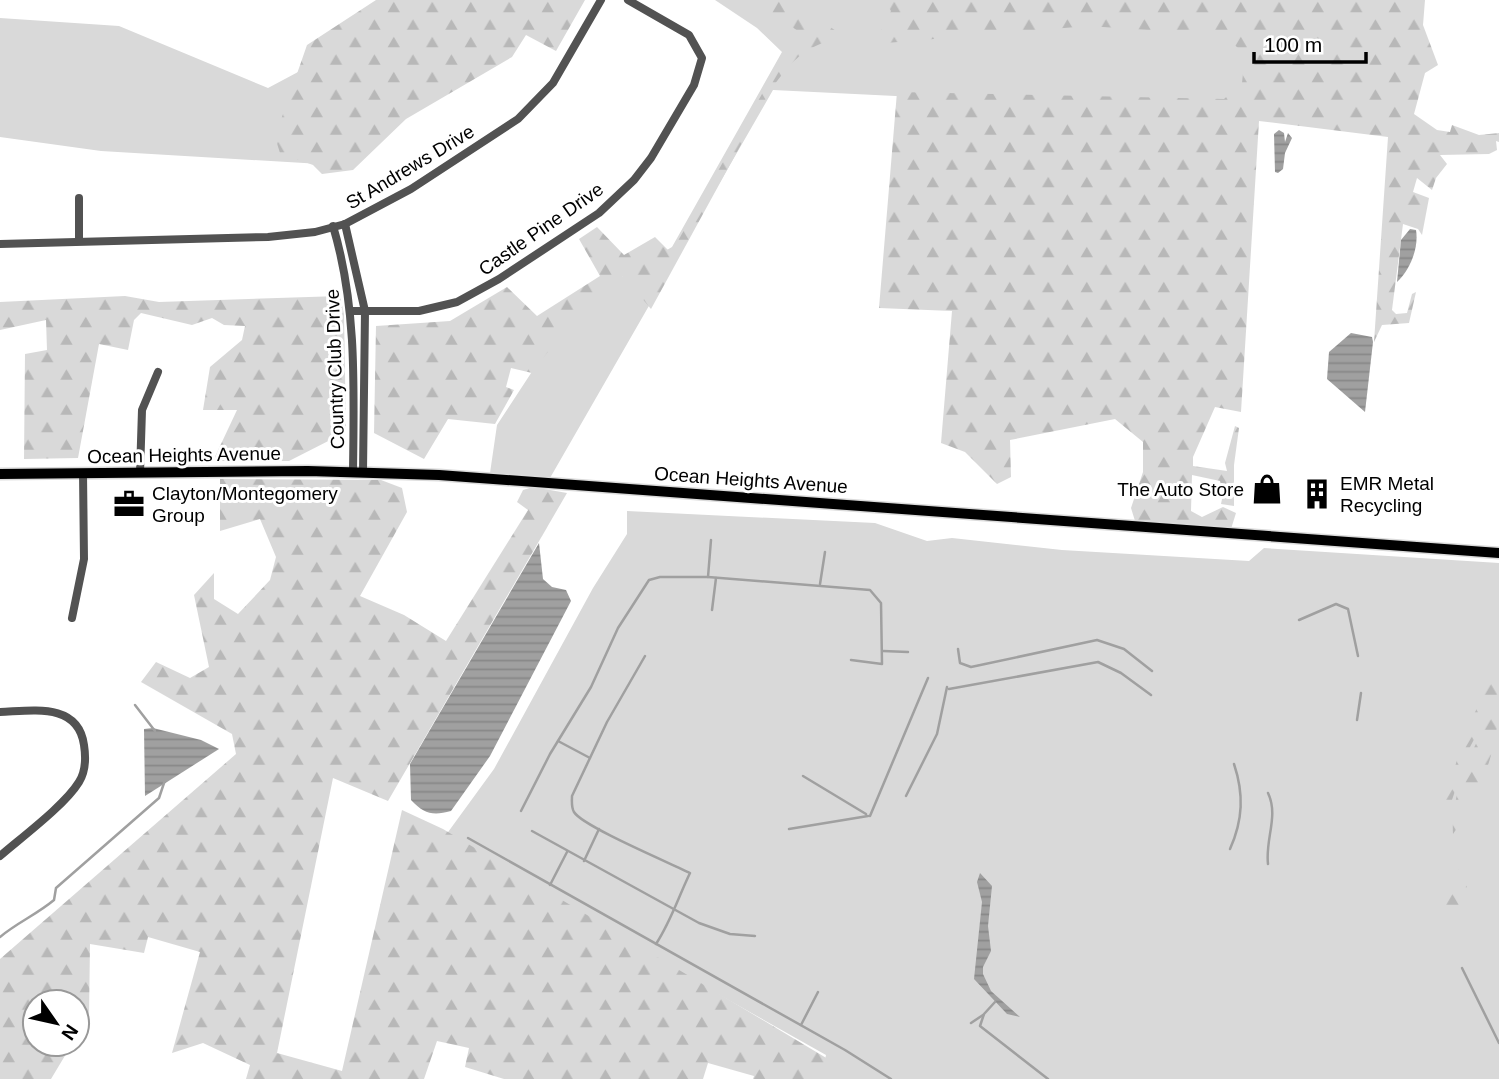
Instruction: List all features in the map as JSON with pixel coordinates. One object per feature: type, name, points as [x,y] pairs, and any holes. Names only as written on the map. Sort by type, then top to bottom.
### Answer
[{"type":"main road","name":"Ocean Heights Avenue","points":[[0,474],[358,471],[712,494],[1499,553]]},
{"type":"street","name":"St Andrews Drive","points":[[0,244],[268,237],[345,223],[411,189],[518,119],[553,83],[601,0]]},
{"type":"street","name":"Castle Pine Drive","points":[[352,312],[429,309],[467,298],[598,213],[634,180],[694,85],[702,58],[689,35],[628,0]]},
{"type":"street","points":[[79,198],[79,242]]},
{"type":"street","name":"Country Club Drive","points":[[345,223],[365,311],[358,471]]},
{"type":"street","name":"Country Club Drive","points":[[333,226],[345,267],[352,312],[358,471]]},
{"type":"street","points":[[140,473],[142,410],[158,372]]},
{"type":"street","points":[[72,618],[83,559],[83,473]]},
{"type":"street","points":[[0,712],[60,713],[70,719],[81,733],[86,759],[82,776],[73,791],[0,856]]},
{"type":"green space","points":[[376,0],[585,0],[556,51],[526,35],[512,57],[406,119],[353,170],[322,174],[313,165],[280,153],[275,137],[307,45]]},
{"type":"green space","points":[[715,0],[1269,0],[1261,114],[773,90],[550,478],[490,473],[497,425],[577,303],[672,247],[782,52],[757,28]]},
{"type":"green space","points":[[753,0],[790,0],[845,37],[811,48],[787,68],[772,88],[651,309],[623,276],[562,333],[532,373],[511,368],[506,387],[514,390],[495,424],[448,419],[424,459],[374,433],[376,326],[450,321],[507,287],[537,316],[600,276],[579,239],[597,227],[624,255],[655,237],[671,253],[798,31]]},
{"type":"green space","points":[[884,0],[1425,0],[1423,25],[1438,65],[1425,73],[1414,114],[1437,130],[1450,132],[1452,125],[1479,135],[1499,133],[1497,150],[1489,154],[1440,155],[1447,164],[1436,178],[1432,190],[1417,178],[1413,192],[1429,198],[1422,235],[1418,229],[1403,224],[1392,310],[1396,314],[1407,313],[1412,294],[1416,292],[1409,323],[1382,325],[1374,342],[1388,137],[1259,121],[1241,412],[1215,407],[1193,457],[1193,466],[1227,471],[1225,463],[1235,426],[1239,428],[1234,465],[1234,506],[1221,504],[1223,494],[1220,481],[1192,475],[1191,511],[1202,517],[1223,507],[1236,513],[1231,529],[1135,521],[1131,508],[1143,472],[1143,442],[1115,419],[1010,440],[1011,477],[997,484],[965,452],[941,443],[952,311],[879,308],[897,92],[1224,99],[1242,83],[1245,54],[1223,35],[1088,26],[874,44],[891,11]]},
{"type":"green space","points":[[0,18],[119,26],[268,88],[390,23],[321,164],[101,151],[0,137]]},
{"type":"green space","points":[[125,296],[159,302],[340,296],[344,314],[346,432],[289,461],[213,461],[237,410],[203,410],[210,367],[242,340],[245,326],[224,325],[212,318],[192,325],[141,313],[134,320],[128,350],[99,344],[78,458],[24,459],[25,354],[47,350],[46,320],[0,330],[0,302]]},
{"type":"green space","points":[[220,479],[381,480],[402,488],[407,512],[360,596],[404,615],[446,641],[528,510],[517,502],[523,490],[533,487],[567,493],[388,801],[333,778],[277,1053],[342,1071],[402,810],[443,829],[828,1059],[822,1079],[753,1079],[754,1076],[708,1063],[703,1079],[504,1079],[465,1067],[469,1048],[437,1041],[424,1079],[246,1079],[250,1065],[203,1043],[172,1053],[200,952],[148,937],[144,953],[90,944],[89,988],[21,988],[21,1058],[64,1058],[51,1079],[0,1079],[0,959],[236,754],[232,734],[141,682],[156,662],[190,678],[209,667],[194,595],[214,573],[214,599],[238,614],[270,580],[276,557],[260,519],[220,531]]},
{"type":"green space","points":[[627,511],[875,523],[927,541],[952,538],[1062,550],[1249,561],[1264,548],[1499,563],[1499,1079],[821,1079],[826,1055],[443,839],[494,769],[593,588],[627,534]]},
{"type":"green space","points":[[1499,666],[1499,692],[1470,747],[1438,841],[1436,839],[1460,750],[1477,708]]},
{"type":"green space","points":[[1499,701],[1492,753],[1472,803],[1453,834],[1453,817],[1460,782],[1482,731]]},
{"type":"green space","points":[[1468,859],[1470,865],[1466,885],[1474,905],[1469,914],[1455,916],[1445,912],[1443,905],[1463,860]]},
{"type":"shaded area","points":[[1279,130],[1284,133],[1285,142],[1288,133],[1292,138],[1285,153],[1283,169],[1278,173],[1275,172],[1274,134]]},
{"type":"shaded area","points":[[1410,229],[1416,230],[1415,251],[1406,271],[1397,282],[1401,240]]},
{"type":"shaded area","points":[[1351,333],[1372,337],[1373,342],[1365,412],[1327,379],[1329,352]]},
{"type":"shaded area","points":[[539,543],[543,579],[552,587],[566,590],[571,601],[490,756],[451,811],[425,811],[411,800],[410,764]]},
{"type":"shaded area","points":[[153,728],[201,740],[219,749],[145,796],[144,729]]},
{"type":"shaded area","points":[[980,873],[992,886],[988,926],[991,951],[983,967],[983,974],[991,991],[1020,1017],[1007,1014],[974,979],[982,902],[977,882]]},
{"type":"waterway","points":[[708,577],[711,540]]},
{"type":"waterway","points":[[820,584],[825,552]]},
{"type":"waterway","points":[[521,811],[550,754],[591,687],[618,628],[649,580],[660,577],[708,577],[870,590],[881,603],[882,664],[851,660]]},
{"type":"waterway","points":[[712,610],[716,578]]},
{"type":"waterway","points":[[1299,620],[1336,604],[1348,609],[1358,656]]},
{"type":"waterway","points":[[958,649],[960,663],[971,667],[1097,640],[1124,649],[1152,671]]},
{"type":"waterway","points":[[883,651],[908,652]]},
{"type":"waterway","points":[[645,656],[607,722],[572,796],[572,804],[574,812],[593,826],[690,873],[656,944]]},
{"type":"waterway","points":[[949,689],[1098,662],[1121,673],[1151,695]]},
{"type":"waterway","points":[[870,816],[928,678]]},
{"type":"waterway","points":[[906,796],[937,734],[947,687]]},
{"type":"waterway","points":[[1357,720],[1361,693]]},
{"type":"waterway","points":[[135,705],[155,731]]},
{"type":"waterway","points":[[558,741],[590,758]]},
{"type":"waterway","points":[[1230,849],[1238,828],[1241,807],[1234,764]]},
{"type":"waterway","points":[[803,776],[866,814]]},
{"type":"waterway","points":[[0,937],[54,900],[56,888],[159,798],[165,780]]},
{"type":"waterway","points":[[1268,793],[1272,810],[1268,864]]},
{"type":"waterway","points":[[789,829],[868,816]]},
{"type":"waterway","points":[[584,861],[599,829]]},
{"type":"waterway","points":[[532,831],[699,923],[730,934],[755,936]]},
{"type":"waterway","points":[[468,838],[845,1050],[891,1079]]},
{"type":"waterway","points":[[550,885],[567,852]]},
{"type":"waterway","points":[[1462,968],[1499,1043]]},
{"type":"waterway","points":[[801,1025],[818,992]]},
{"type":"waterway","points":[[995,1002],[984,1014],[980,1026],[1048,1079]]},
{"type":"waterway","points":[[971,1023],[983,1015]]},
{"type":"place","name":"The Auto Store","points":[[1267,489]]},
{"type":"place","name":"EMR Metal Recycling","points":[[1317,494]]},
{"type":"place","name":"Clayton/Montegomery Group","points":[[129,504]]}]
